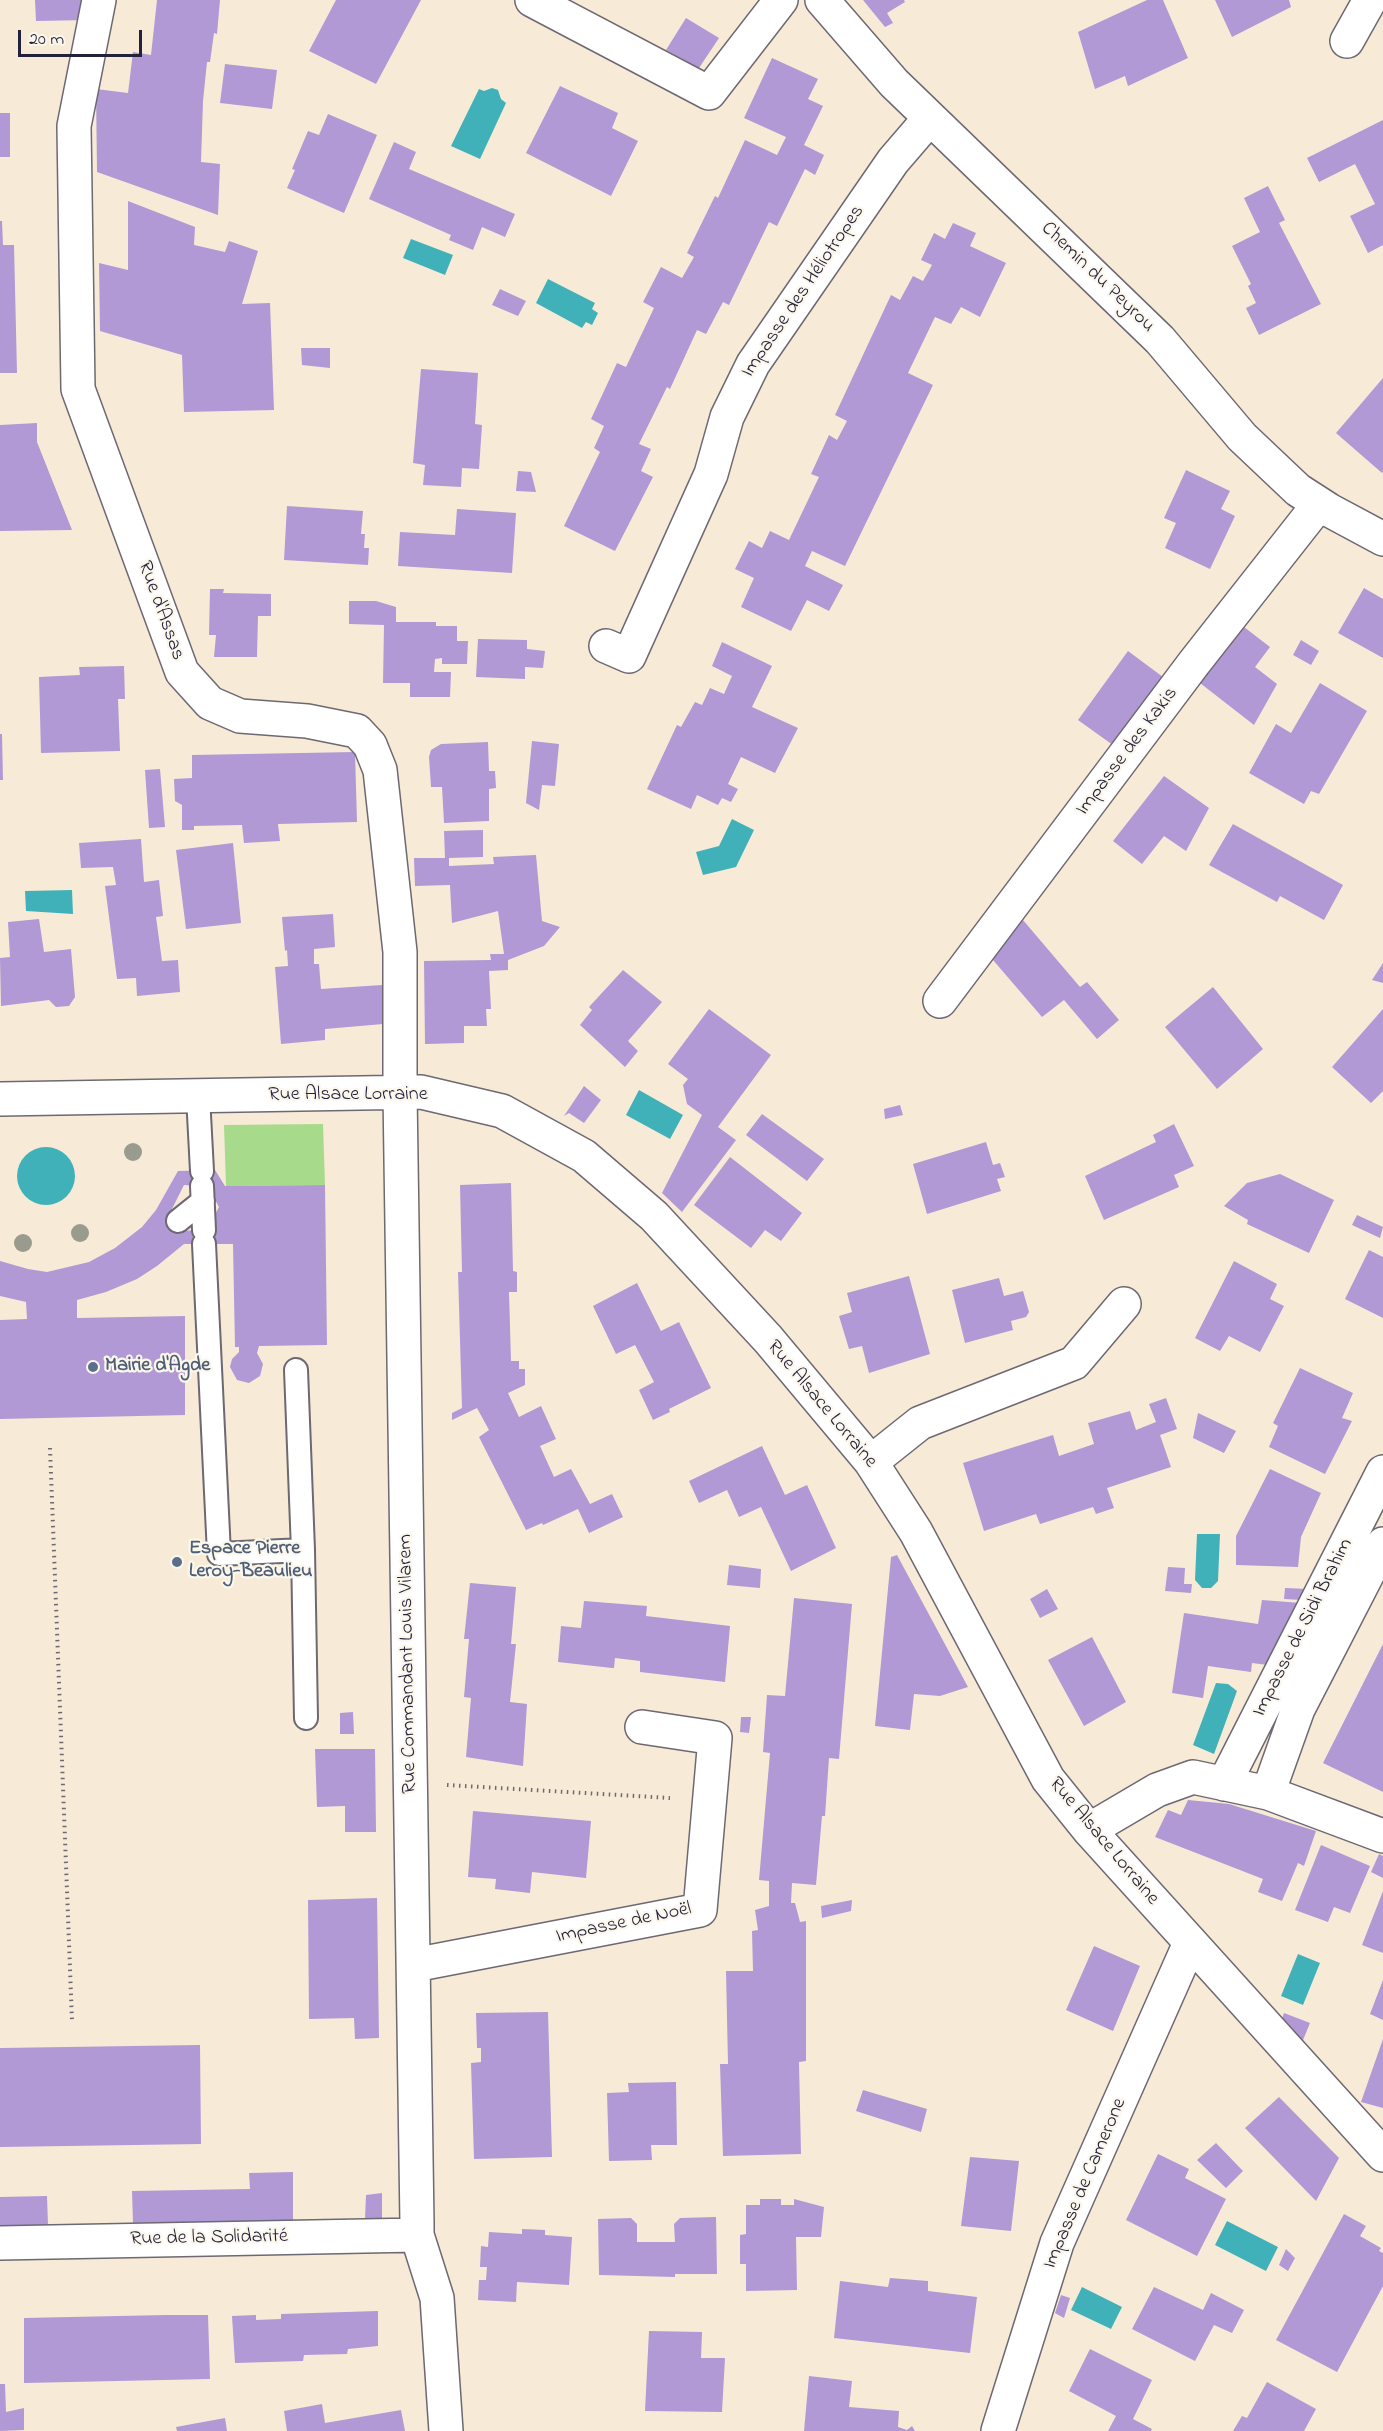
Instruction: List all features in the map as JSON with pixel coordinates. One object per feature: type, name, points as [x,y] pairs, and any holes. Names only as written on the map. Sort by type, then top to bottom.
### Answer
[{"type":"street","name":"Rue d'Assas","points":[[99,0],[74,126],[78,389],[182,672],[210,703],[240,716],[307,721],[357,731],[370,745],[380,770],[400,951],[400,1093]]},
{"type":"street","points":[[532,0],[709,93],[782,0]]},
{"type":"street","name":"Chemin du Peyrou","points":[[822,0],[894,83],[1160,340],[1242,437],[1298,490],[1319,504],[1383,538]]},
{"type":"street","points":[[1347,40],[1370,0]]},
{"type":"street","name":"Impasse des Héliotropes","points":[[606,646],[629,656],[711,474],[727,417],[753,364],[893,161],[930,118]]},
{"type":"street","name":"Impasse des Kakis","points":[[940,1001],[1194,663],[1319,504]]},
{"type":"street","name":"Rue Alsace Lorraine","points":[[0,1099],[421,1092],[502,1111],[584,1156],[654,1216],[768,1339],[871,1462],[916,1532],[1048,1779],[1089,1830],[1383,2155]]},
{"type":"street","name":"Rue Commandant Louis Vilarem","points":[[400,1093],[417,2235],[437,2298],[446,2431]]},
{"type":"street","points":[[871,1462],[920,1423],[1074,1363],[1124,1304]]},
{"type":"street","name":"Impasse de Sidi Brahim","points":[[1224,1784],[1383,1472]]},
{"type":"street","points":[[1268,1793],[1298,1709],[1383,1544]]},
{"type":"street","name":"Impasse de Noël","points":[[414,1965],[700,1910],[715,1738],[642,1727]]},
{"type":"street","points":[[1089,1830],[1157,1790],[1193,1777],[1268,1793],[1383,1836]]},
{"type":"street","name":"Impasse de Camerone","points":[[998,2431],[1057,2243],[1190,1943]]},
{"type":"street","name":"Rue de la Solidarité","points":[[0,2243],[417,2235]]},
{"type":"lane","points":[[198,1096],[219,1554],[303,1550]]},
{"type":"lane","points":[[178,1221],[202,1186]]},
{"type":"lane","points":[[296,1370],[303,1550],[306,1718]]},
{"type":"path","points":[[50,1448],[72,2021]]},
{"type":"path","points":[[411,1783],[710,1800]]},
{"type":"green space","points":[[323,1124],[325,1185],[226,1186],[224,1125]]},
{"type":"water","points":[[492,88],[498,90],[501,99],[506,103],[480,159],[451,146],[479,89],[484,91]]},
{"type":"water","points":[[411,239],[453,255],[445,275],[403,258]]},
{"type":"water","points":[[548,279],[595,303],[592,309],[598,313],[592,325],[586,322],[582,328],[536,303]]},
{"type":"water","points":[[732,819],[754,830],[736,867],[703,875],[696,852],[719,846]]},
{"type":"water","points":[[72,890],[73,914],[26,911],[25,891]]},
{"type":"water","points":[[639,1090],[683,1115],[670,1139],[626,1115]]},
{"type":"water","points":[[46,1147],[57,1149],[70,1160],[75,1176],[73,1187],[62,1200],[46,1205],[35,1203],[22,1192],[17,1176],[19,1165],[30,1152]]},
{"type":"water","points":[[1197,1534],[1220,1534],[1218,1581],[1211,1588],[1202,1588],[1195,1580]]},
{"type":"water","points":[[1216,1683],[1228,1684],[1237,1691],[1214,1754],[1193,1745]]},
{"type":"water","points":[[1298,1954],[1320,1963],[1303,2005],[1281,1996]]},
{"type":"water","points":[[1227,2221],[1278,2247],[1266,2271],[1215,2245]]},
{"type":"water","points":[[1082,2287],[1122,2307],[1111,2329],[1071,2310]]},
{"type":"building","points":[[35,0],[88,0],[88,20],[36,21]]},
{"type":"building","points":[[157,0],[220,0],[217,34],[214,33],[210,62],[207,62],[201,162],[220,164],[218,215],[97,172],[96,89],[128,93],[133,52],[151,55]]},
{"type":"building","points":[[336,0],[421,0],[376,84],[309,51]]},
{"type":"building","points":[[863,0],[904,0],[905,2],[887,13],[893,23],[885,27]]},
{"type":"building","points":[[1147,0],[1163,0],[1188,58],[1128,86],[1125,76],[1095,89],[1078,32]]},
{"type":"building","points":[[1215,0],[1289,0],[1291,7],[1232,37]]},
{"type":"building","points":[[686,18],[719,38],[699,68],[666,50]]},
{"type":"building","points":[[772,58],[818,79],[808,99],[823,106],[804,145],[824,155],[815,175],[805,169],[777,226],[769,222],[729,305],[723,302],[706,334],[697,330],[670,389],[667,387],[639,444],[651,449],[641,471],[653,477],[615,551],[564,526],[600,452],[594,448],[604,426],[591,419],[617,363],[626,367],[654,308],[643,302],[661,267],[682,278],[694,257],[687,253],[715,196],[718,198],[745,140],[777,155],[786,137],[744,118]]},
{"type":"building","points":[[225,64],[277,70],[272,109],[220,103]]},
{"type":"building","points":[[560,86],[618,113],[612,128],[638,141],[611,196],[526,153]]},
{"type":"building","points":[[0,113],[10,113],[10,157],[0,157]]},
{"type":"building","points":[[328,114],[377,135],[344,213],[287,188],[295,170],[292,169],[308,131],[319,135]]},
{"type":"building","points":[[1383,120],[1383,245],[1368,253],[1350,216],[1375,204],[1355,164],[1319,182],[1307,158]]},
{"type":"building","points":[[394,142],[416,152],[409,169],[515,214],[505,237],[482,227],[473,250],[449,240],[451,235],[369,199]]},
{"type":"building","points":[[1268,186],[1285,220],[1279,223],[1321,304],[1259,335],[1246,308],[1256,303],[1248,286],[1251,284],[1232,246],[1260,232],[1244,198]]},
{"type":"building","points":[[128,201],[195,227],[194,245],[225,252],[229,241],[258,251],[242,304],[270,303],[274,410],[184,412],[182,355],[100,331],[99,263],[128,270]]},
{"type":"building","points":[[0,221],[2,221],[3,245],[14,245],[17,373],[0,373]]},
{"type":"building","points":[[953,223],[976,233],[970,246],[1006,263],[980,317],[961,307],[951,324],[935,317],[908,373],[933,385],[845,566],[812,551],[805,566],[843,585],[829,611],[807,600],[791,631],[741,607],[754,578],[735,569],[749,541],[762,548],[770,531],[789,540],[819,477],[811,474],[829,435],[837,440],[847,421],[835,415],[891,295],[900,300],[913,276],[923,281],[932,265],[921,260],[934,233],[945,239]]},
{"type":"building","points":[[500,289],[526,301],[518,316],[492,305]]},
{"type":"building","points":[[301,348],[330,348],[330,368],[302,365]]},
{"type":"building","points":[[421,369],[478,373],[475,424],[482,425],[479,469],[462,468],[461,487],[423,485],[425,465],[413,463]]},
{"type":"building","points":[[1383,378],[1383,471],[1382,473],[1336,433]]},
{"type":"building","points":[[37,423],[37,442],[72,530],[0,531],[0,425]]},
{"type":"building","points":[[1186,470],[1230,491],[1221,509],[1235,516],[1210,569],[1165,548],[1176,523],[1164,518]]},
{"type":"building","points":[[518,471],[531,472],[536,492],[516,491]]},
{"type":"building","points":[[287,506],[363,511],[361,534],[365,534],[364,548],[369,548],[368,565],[284,560]]},
{"type":"building","points":[[457,509],[516,513],[512,573],[398,566],[400,532],[455,535]]},
{"type":"building","points":[[1364,588],[1383,599],[1383,658],[1338,633]]},
{"type":"building","points":[[210,589],[224,589],[223,593],[271,594],[271,616],[258,616],[257,657],[214,657],[216,635],[209,635]]},
{"type":"building","points":[[349,601],[376,601],[396,607],[396,622],[436,622],[436,626],[457,626],[457,641],[468,641],[467,664],[442,664],[442,658],[435,659],[434,672],[451,672],[450,697],[410,697],[410,683],[383,683],[384,625],[349,624]]},
{"type":"building","points":[[1244,627],[1270,647],[1255,667],[1277,684],[1254,725],[1200,683]]},
{"type":"building","points":[[478,639],[527,640],[527,649],[545,651],[543,668],[525,667],[525,679],[476,677]]},
{"type":"building","points":[[1301,640],[1319,651],[1311,665],[1293,655]]},
{"type":"building","points":[[722,642],[772,666],[752,707],[798,728],[775,773],[741,757],[728,784],[738,789],[731,802],[722,798],[718,805],[697,795],[691,809],[647,789],[677,725],[681,727],[695,702],[702,705],[710,688],[724,694],[732,676],[712,666]]},
{"type":"building","points":[[1128,651],[1167,680],[1117,748],[1078,720]]},
{"type":"building","points":[[124,666],[125,699],[118,699],[120,751],[41,753],[39,677],[80,675],[79,667]]},
{"type":"building","points":[[1320,683],[1367,711],[1319,794],[1311,791],[1304,804],[1249,773],[1276,724],[1291,733]]},
{"type":"building","points":[[0,734],[2,734],[3,780],[0,780]]},
{"type":"building","points":[[532,741],[559,744],[555,786],[542,785],[539,810],[526,803]]},
{"type":"building","points":[[488,742],[489,771],[495,771],[496,788],[489,789],[489,821],[444,823],[442,787],[431,787],[429,757],[431,750],[441,744]]},
{"type":"building","points":[[355,752],[357,822],[278,824],[280,841],[244,843],[242,825],[194,826],[194,830],[182,830],[182,805],[175,801],[174,779],[192,778],[192,755]]},
{"type":"building","points":[[160,769],[165,827],[149,828],[145,770]]},
{"type":"building","points":[[1164,776],[1209,808],[1186,851],[1164,836],[1142,864],[1113,841]]},
{"type":"building","points":[[1233,824],[1343,885],[1324,920],[1280,896],[1277,902],[1209,865]]},
{"type":"building","points":[[483,830],[483,857],[449,858],[449,866],[494,864],[493,857],[536,855],[542,921],[560,927],[544,946],[508,960],[508,970],[489,971],[491,1009],[486,1009],[487,1026],[464,1026],[464,1043],[425,1044],[424,961],[491,960],[490,954],[504,954],[498,911],[452,923],[450,885],[415,886],[414,858],[445,858],[444,831]]},
{"type":"building","points":[[141,839],[144,882],[159,880],[163,916],[156,917],[162,961],[178,960],[180,992],[137,996],[136,978],[117,979],[105,886],[116,885],[113,867],[81,868],[79,843]]},
{"type":"building","points":[[233,843],[241,923],[186,929],[176,850]]},
{"type":"building","points":[[1017,913],[1080,987],[1087,982],[1119,1020],[1097,1039],[1064,1000],[1042,1017],[987,953]]},
{"type":"building","points":[[333,914],[335,947],[314,949],[314,964],[319,964],[321,989],[382,985],[383,1024],[325,1029],[325,1040],[281,1044],[275,967],[288,966],[282,917]]},
{"type":"building","points":[[39,919],[44,952],[71,949],[75,997],[69,1006],[56,1007],[49,1000],[1,1006],[0,958],[10,957],[8,922]]},
{"type":"building","points":[[1383,963],[1383,983],[1372,980]]},
{"type":"building","points":[[623,970],[662,1002],[628,1041],[638,1051],[625,1067],[580,1025],[592,1010],[589,1007]]},
{"type":"building","points":[[1213,987],[1263,1049],[1217,1089],[1165,1027]]},
{"type":"building","points":[[709,1009],[771,1055],[718,1127],[736,1140],[682,1212],[662,1193],[702,1115],[687,1104],[683,1085],[688,1079],[668,1064]]},
{"type":"building","points":[[1383,1009],[1383,1091],[1371,1103],[1332,1067]]},
{"type":"building","points":[[584,1086],[601,1100],[584,1123],[569,1113],[564,1116]]},
{"type":"building","points":[[900,1105],[903,1115],[885,1119],[884,1109]]},
{"type":"building","points":[[762,1114],[824,1159],[807,1181],[746,1135]]},
{"type":"building","points":[[1174,1124],[1194,1166],[1174,1175],[1179,1187],[1104,1220],[1085,1176],[1156,1142],[1153,1135]]},
{"type":"building","points":[[986,1142],[993,1165],[1000,1163],[1005,1177],[997,1179],[1001,1191],[927,1214],[913,1164]]},
{"type":"building","points":[[730,1157],[802,1213],[781,1241],[765,1230],[751,1248],[694,1205]]},
{"type":"building","points":[[215,1170],[225,1186],[325,1185],[327,1345],[259,1346],[257,1353],[263,1364],[260,1376],[249,1383],[237,1380],[230,1367],[232,1359],[239,1352],[239,1347],[235,1347],[233,1244],[184,1244],[137,1279],[106,1292],[77,1300],[77,1318],[185,1316],[185,1415],[0,1419],[0,1320],[27,1319],[26,1302],[0,1296],[0,1261],[47,1272],[89,1262],[115,1248],[142,1227],[156,1210],[178,1171]],"holes":[[[184,1185],[208,1187],[219,1207],[207,1229],[183,1231],[172,1209]]]},
{"type":"building","points":[[1280,1174],[1334,1200],[1309,1253],[1247,1224],[1248,1220],[1224,1206],[1247,1183]]},
{"type":"building","points":[[511,1183],[513,1271],[517,1272],[517,1292],[509,1292],[511,1361],[519,1361],[519,1369],[525,1369],[525,1385],[508,1393],[519,1417],[541,1406],[556,1439],[540,1446],[554,1477],[571,1469],[590,1504],[612,1494],[623,1517],[589,1533],[578,1509],[526,1530],[479,1437],[489,1430],[477,1408],[452,1420],[452,1413],[462,1408],[458,1272],[462,1272],[460,1185]]},
{"type":"building","points":[[1357,1215],[1383,1227],[1380,1238],[1352,1225]]},
{"type":"building","points":[[1369,1250],[1383,1257],[1383,1318],[1345,1299]]},
{"type":"building","points":[[1234,1261],[1277,1284],[1270,1299],[1284,1306],[1260,1352],[1229,1336],[1220,1351],[1195,1338]]},
{"type":"building","points":[[909,1276],[930,1354],[869,1373],[862,1346],[849,1349],[839,1316],[852,1312],[847,1293]]},
{"type":"building","points":[[999,1278],[1004,1296],[1023,1291],[1029,1312],[1026,1317],[1011,1321],[1013,1330],[965,1343],[952,1290]]},
{"type":"building","points":[[637,1283],[661,1331],[679,1322],[711,1388],[669,1409],[670,1412],[653,1420],[639,1390],[654,1382],[635,1345],[616,1354],[593,1306]]},
{"type":"building","points":[[1300,1368],[1353,1393],[1342,1418],[1352,1421],[1325,1474],[1269,1447],[1278,1426],[1273,1423]]},
{"type":"building","points":[[1166,1398],[1177,1429],[1160,1435],[1171,1467],[1107,1488],[1114,1508],[1096,1514],[1093,1507],[1040,1524],[1036,1514],[984,1531],[963,1463],[1053,1435],[1059,1456],[1094,1444],[1088,1423],[1130,1411],[1136,1430],[1156,1422],[1149,1404]]},
{"type":"building","points":[[1198,1413],[1236,1431],[1224,1453],[1193,1438]]},
{"type":"building","points":[[762,1446],[785,1495],[807,1485],[836,1548],[791,1571],[761,1507],[739,1517],[727,1490],[699,1503],[689,1481]]},
{"type":"building","points":[[1270,1469],[1321,1493],[1301,1537],[1298,1567],[1236,1565],[1236,1536]]},
{"type":"building","points":[[897,1555],[968,1687],[940,1696],[914,1694],[910,1730],[875,1726],[891,1557]]},
{"type":"building","points":[[729,1565],[761,1569],[760,1588],[727,1585]]},
{"type":"building","points":[[1168,1567],[1185,1568],[1184,1584],[1192,1584],[1191,1593],[1165,1591]]},
{"type":"building","points":[[470,1583],[516,1587],[511,1644],[516,1644],[510,1702],[527,1704],[523,1766],[466,1757],[471,1698],[464,1697],[469,1639],[464,1639]]},
{"type":"building","points":[[1285,1588],[1308,1589],[1302,1600],[1284,1599]]},
{"type":"building","points":[[1047,1589],[1058,1609],[1040,1618],[1030,1599]]},
{"type":"building","points":[[794,1598],[852,1604],[839,1759],[829,1758],[825,1816],[822,1816],[816,1885],[792,1883],[791,1903],[795,1903],[800,1922],[806,1921],[806,2061],[799,2062],[801,2154],[723,2156],[720,2064],[728,2064],[726,1971],[753,1971],[752,1931],[758,1930],[755,1910],[769,1906],[769,1881],[759,1880],[770,1753],[763,1752],[767,1695],[785,1696]]},
{"type":"building","points":[[1262,1600],[1301,1603],[1268,1665],[1252,1663],[1251,1672],[1208,1666],[1203,1698],[1172,1693],[1184,1613],[1258,1624]]},
{"type":"building","points":[[584,1601],[647,1606],[646,1616],[730,1626],[725,1682],[640,1672],[640,1661],[615,1658],[614,1668],[558,1662],[561,1626],[581,1628]]},
{"type":"building","points":[[1092,1637],[1126,1702],[1084,1726],[1048,1660]]},
{"type":"building","points":[[1383,1644],[1383,1792],[1323,1763]]},
{"type":"building","points":[[353,1712],[354,1734],[340,1734],[340,1713]]},
{"type":"building","points":[[741,1717],[751,1717],[749,1733],[740,1732]]},
{"type":"building","points":[[315,1749],[375,1749],[376,1832],[345,1832],[345,1806],[317,1807]]},
{"type":"building","points":[[1188,1800],[1229,1804],[1316,1831],[1304,1866],[1298,1863],[1282,1901],[1258,1892],[1263,1879],[1155,1837],[1168,1810],[1181,1815]]},
{"type":"building","points":[[473,1811],[591,1821],[586,1878],[532,1872],[530,1893],[495,1889],[496,1879],[468,1877]]},
{"type":"building","points":[[1321,1845],[1370,1866],[1350,1913],[1334,1907],[1328,1922],[1295,1910]]},
{"type":"building","points":[[1379,1854],[1383,1856],[1383,1878],[1371,1872]]},
{"type":"building","points":[[1383,1891],[1383,1953],[1362,1945]]},
{"type":"building","points":[[377,1898],[379,2038],[355,2039],[354,2018],[309,2019],[308,1900]]},
{"type":"building","points":[[852,1900],[851,1911],[822,1918],[821,1906]]},
{"type":"building","points":[[1094,1946],[1140,1966],[1113,2031],[1066,2010]]},
{"type":"building","points":[[1383,1980],[1383,2020],[1370,2014]]},
{"type":"building","points":[[548,2012],[552,2157],[474,2159],[471,2063],[481,2062],[481,2048],[477,2048],[476,2013]]},
{"type":"building","points":[[1284,2013],[1310,2023],[1301,2045],[1281,2022]]},
{"type":"building","points":[[1383,2039],[1383,2108],[1361,2102]]},
{"type":"building","points":[[200,2045],[201,2144],[0,2147],[0,2048]]},
{"type":"building","points":[[676,2082],[677,2145],[651,2145],[652,2160],[609,2161],[607,2093],[629,2092],[628,2083]]},
{"type":"building","points":[[863,2090],[927,2109],[921,2132],[856,2111]]},
{"type":"building","points":[[1279,2097],[1339,2158],[1316,2201],[1245,2128]]},
{"type":"building","points":[[1216,2143],[1243,2171],[1226,2188],[1197,2160]]},
{"type":"building","points":[[1158,2154],[1189,2169],[1185,2178],[1226,2199],[1197,2256],[1126,2220]]},
{"type":"building","points":[[970,2157],[1019,2161],[1011,2231],[961,2226]]},
{"type":"building","points":[[293,2172],[293,2221],[133,2223],[132,2191],[250,2189],[249,2173]]},
{"type":"building","points":[[382,2193],[382,2219],[365,2219],[366,2195]]},
{"type":"building","points":[[47,2196],[48,2225],[0,2226],[0,2197]]},
{"type":"building","points":[[760,2199],[781,2199],[781,2205],[794,2205],[794,2199],[824,2207],[821,2237],[796,2237],[797,2290],[746,2291],[746,2264],[740,2264],[740,2235],[746,2234],[746,2205],[760,2205]]},
{"type":"building","points":[[1344,2214],[1366,2226],[1360,2236],[1381,2248],[1379,2251],[1383,2253],[1383,2286],[1337,2372],[1276,2340]]},
{"type":"building","points":[[716,2217],[717,2274],[675,2274],[675,2277],[599,2275],[598,2219],[631,2218],[637,2224],[637,2242],[675,2242],[674,2224],[680,2218]]},
{"type":"building","points":[[522,2229],[545,2230],[545,2235],[572,2237],[569,2285],[517,2282],[516,2302],[478,2300],[479,2280],[486,2280],[487,2267],[480,2267],[481,2246],[488,2247],[489,2232],[522,2234]]},
{"type":"building","points":[[1286,2249],[1295,2258],[1288,2271],[1279,2265]]},
{"type":"building","points":[[890,2278],[928,2281],[928,2291],[977,2297],[970,2353],[834,2338],[840,2281],[888,2287]]},
{"type":"building","points":[[1154,2287],[1203,2310],[1211,2293],[1244,2310],[1232,2333],[1214,2325],[1195,2361],[1132,2329]]},
{"type":"building","points":[[1061,2295],[1070,2298],[1064,2318],[1055,2313]]},
{"type":"building","points":[[378,2311],[378,2346],[348,2349],[347,2354],[304,2355],[303,2361],[235,2363],[232,2316],[256,2315],[256,2320],[281,2319],[281,2314]]},
{"type":"building","points":[[208,2315],[210,2379],[24,2383],[24,2318]]},
{"type":"building","points":[[649,2331],[702,2332],[701,2358],[725,2358],[722,2412],[645,2411]]},
{"type":"building","points":[[1090,2349],[1152,2380],[1133,2419],[1152,2429],[1151,2431],[1108,2431],[1116,2416],[1069,2391]]},
{"type":"building","points":[[809,2376],[852,2381],[849,2407],[899,2411],[898,2427],[907,2430],[912,2426],[915,2431],[804,2431]]},
{"type":"building","points":[[1267,2382],[1316,2409],[1304,2431],[1233,2431],[1242,2416],[1247,2418]]},
{"type":"building","points":[[0,2384],[5,2384],[6,2412],[24,2408],[24,2430],[0,2431]]},
{"type":"building","points":[[322,2404],[325,2423],[401,2410],[405,2431],[287,2431],[284,2411]]},
{"type":"building","points":[[225,2418],[227,2431],[177,2431],[176,2427]]},
{"type":"place","name":"Mairie d'Agde","points":[[93,1367]]},
{"type":"place","name":"Espace Pierre Leroy-Beaulieu","points":[[177,1562]]}]
